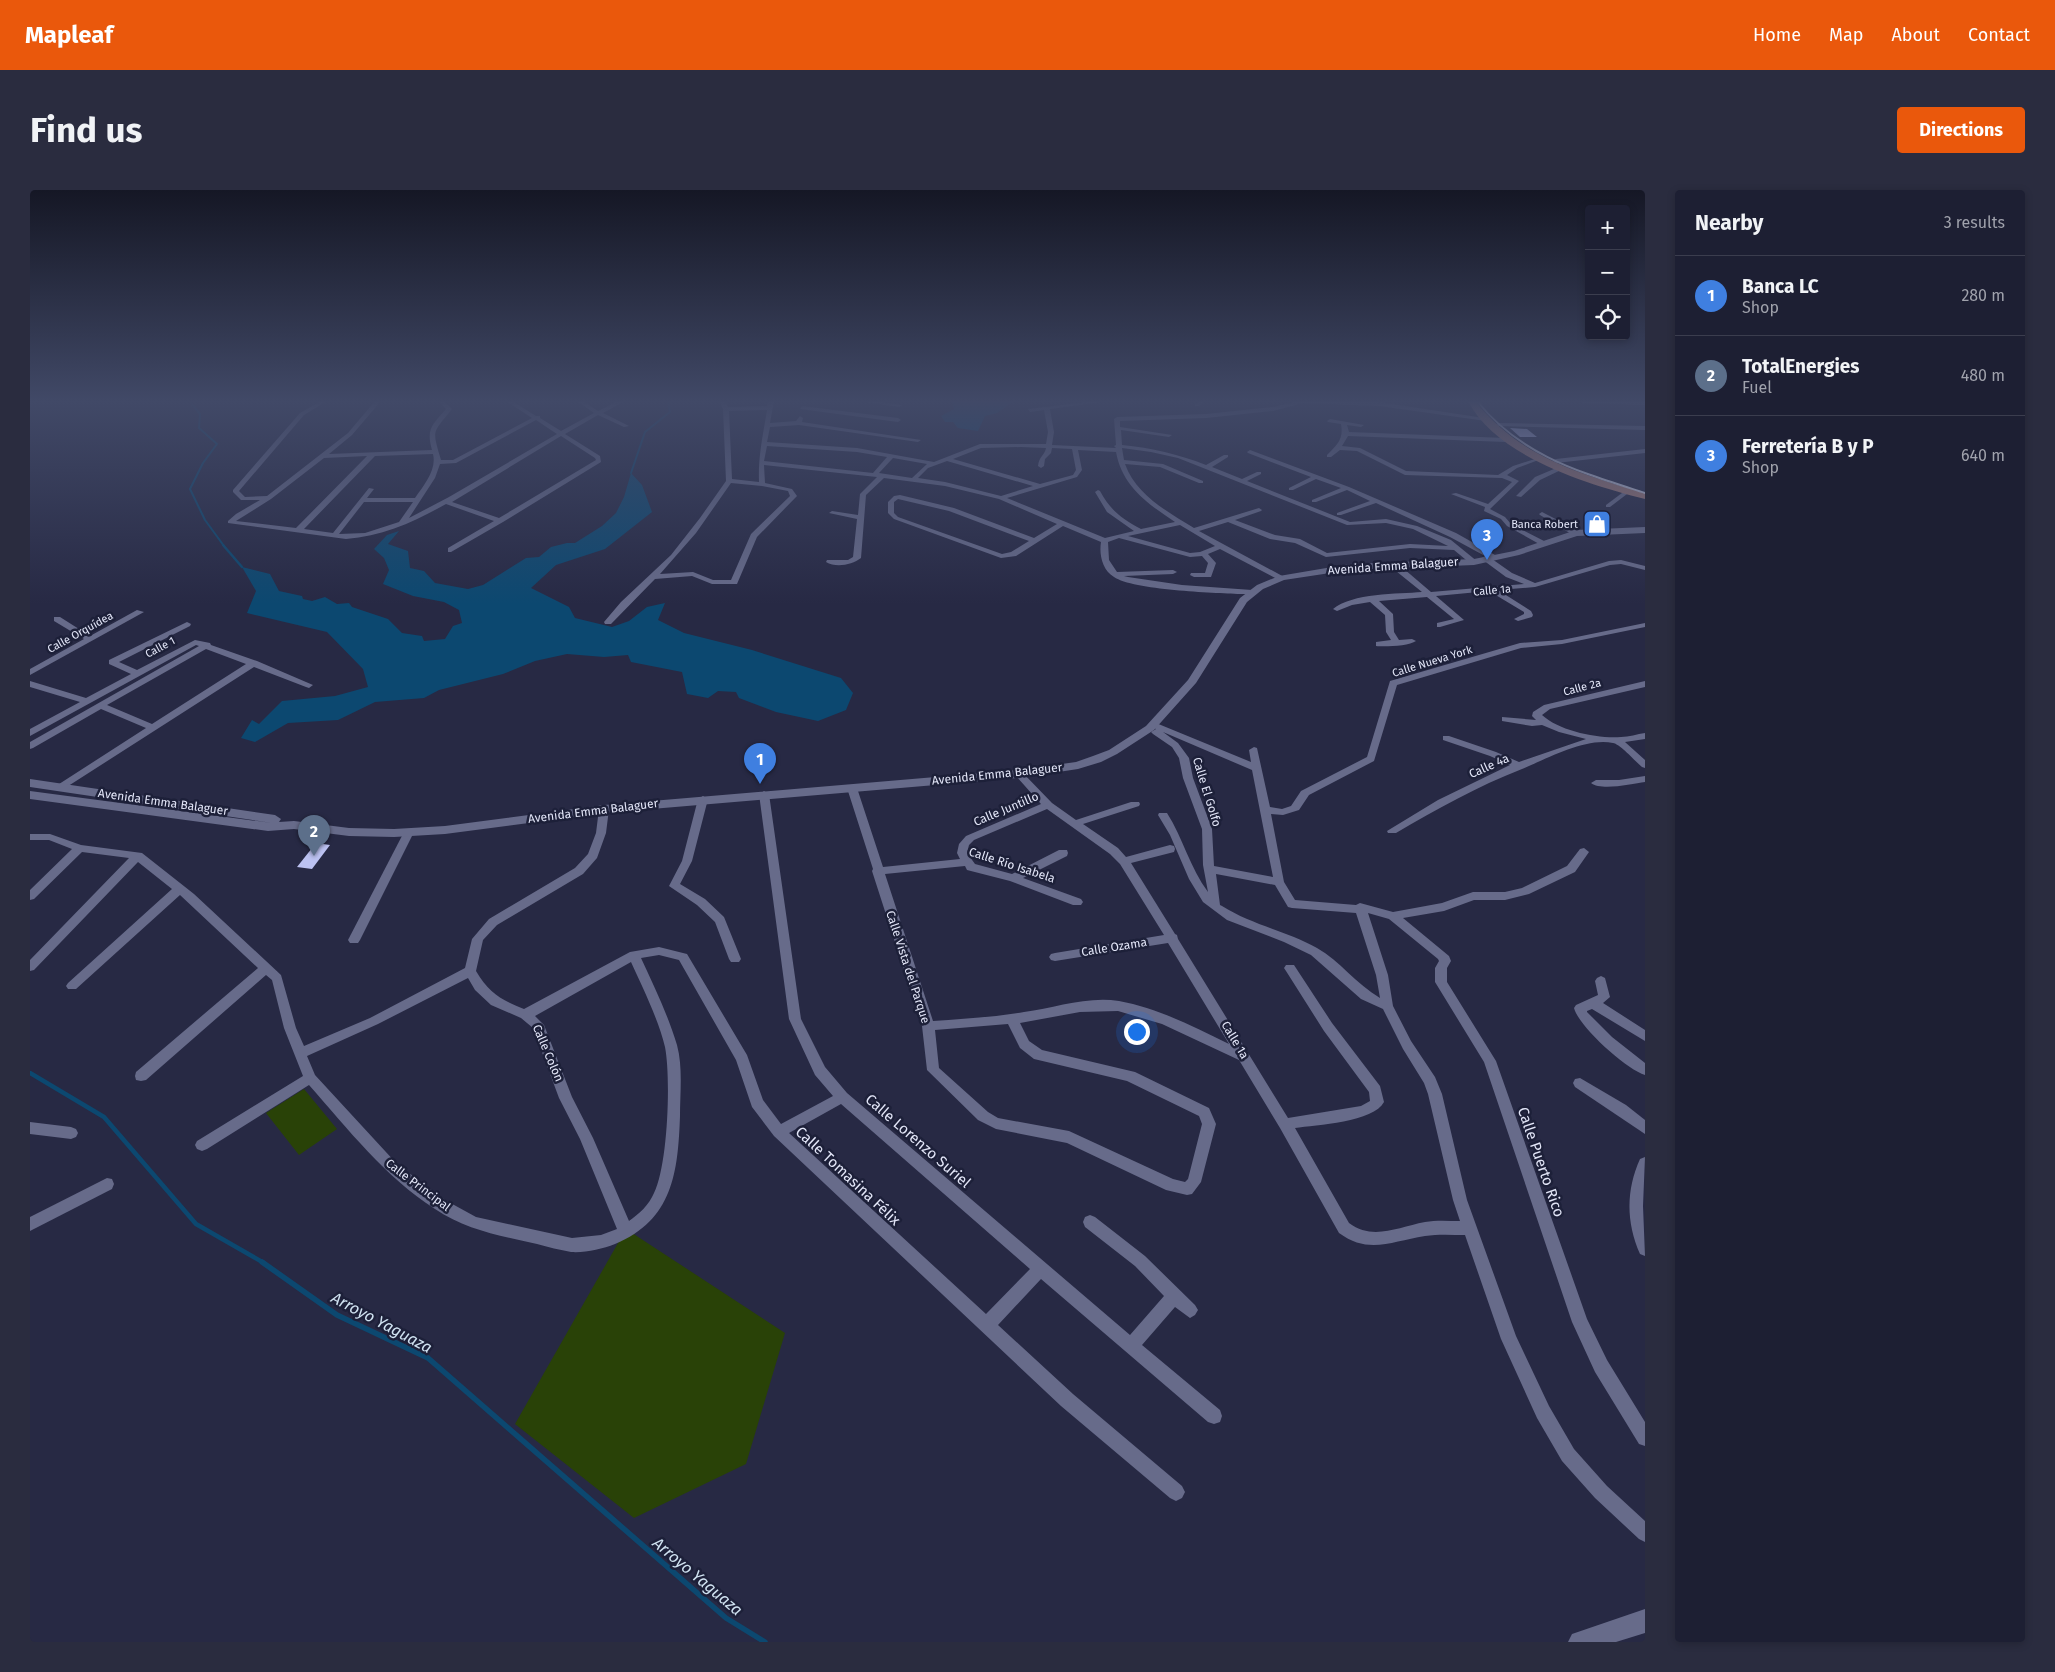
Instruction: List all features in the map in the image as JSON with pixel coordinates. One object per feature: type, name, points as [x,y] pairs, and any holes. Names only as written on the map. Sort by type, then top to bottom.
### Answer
[{"type":"main road","points":[[1571,469],[1645,496]]},
{"type":"main road","points":[[1575,469],[1645,490]]},
{"type":"street","points":[[254,469],[235,491],[243,499],[269,498]]},
{"type":"street","points":[[306,469],[269,498],[238,515],[230,522],[334,536],[361,536],[402,523],[446,502],[502,469]]},
{"type":"street","points":[[298,531],[359,469]]},
{"type":"street","points":[[402,523],[432,478],[435,469]]},
{"type":"street","points":[[451,550],[586,469]]},
{"type":"street","points":[[608,622],[635,591],[652,577],[706,515],[729,481],[728,469]]},
{"type":"street","points":[[761,469],[762,484]]},
{"type":"street","points":[[813,469],[945,484],[1001,498],[1106,541],[1139,531],[1181,523]]},
{"type":"street","points":[[830,562],[849,562],[857,558],[863,494],[883,469]]},
{"type":"street","points":[[914,479],[924,469]]},
{"type":"street","points":[[981,469],[1040,486]]},
{"type":"street","points":[[1001,498],[1075,476],[1078,469]]},
{"type":"street","points":[[1125,469],[1128,478],[1137,490],[1192,531],[1219,547],[1282,578]]},
{"type":"street","points":[[1170,469],[1200,482]]},
{"type":"street","points":[[1212,469],[1344,523],[1356,525],[1381,521],[1405,524],[1433,535],[1459,549],[1474,562]]},
{"type":"street","points":[[1297,469],[1347,488],[1453,535],[1489,558],[1509,574],[1535,585]]},
{"type":"street","points":[[1396,469],[1404,473],[1503,476],[1516,481],[1487,506]]},
{"type":"street","points":[[1503,476],[1513,469]]},
{"type":"street","points":[[1519,496],[1531,482],[1551,469]]},
{"type":"street","points":[[1243,481],[1259,473]]},
{"type":"street","points":[[1291,489],[1317,476]]},
{"type":"street","points":[[652,577],[693,574],[712,582],[734,582],[754,536],[794,496],[790,490],[762,484],[729,481]]},
{"type":"street","points":[[1314,501],[1347,488]]},
{"type":"street","points":[[334,536],[371,489]]},
{"type":"street","points":[[1608,506],[1628,491]]},
{"type":"street","points":[[1098,492],[1101,502],[1110,514],[1139,531]]},
{"type":"street","points":[[1454,494],[1487,506]]},
{"type":"street","points":[[1034,541],[982,520],[930,503],[900,497],[894,498],[891,502],[891,513],[896,518],[996,556],[1010,556],[1062,524]]},
{"type":"street","points":[[363,500],[418,500]]},
{"type":"street","points":[[1339,514],[1376,501]]},
{"type":"street","points":[[446,502],[500,521]]},
{"type":"street","points":[[1487,506],[1487,511],[1503,518],[1508,526],[1544,543]]},
{"type":"street","points":[[1192,531],[1259,510]]},
{"type":"street","points":[[832,512],[860,516]]},
{"type":"street","points":[[1542,514],[1576,533]]},
{"type":"street","points":[[1230,520],[1273,537],[1297,541],[1330,555],[1410,546],[1438,546],[1459,549]]},
{"type":"street","name":"Avenida Emma Balaguer","points":[[31,787],[268,827],[294,825],[349,832],[409,832],[445,830],[604,809],[703,799],[1019,774],[1078,765],[1113,752],[1151,727],[1179,698],[1243,600],[1252,592],[1282,578],[1350,567],[1474,562],[1576,533],[1645,530]]},
{"type":"street","points":[[1119,536],[1182,554],[1203,553],[1219,547]]},
{"type":"street","points":[[1106,541],[1106,561],[1116,575],[1124,579],[1252,592]]},
{"type":"street","points":[[1194,574],[1208,575],[1210,573],[1212,563],[1203,553]]},
{"type":"street","name":"Calle 1a","points":[[1337,609],[1350,603],[1372,599],[1535,585],[1609,563],[1621,562],[1645,568]]},
{"type":"street","points":[[1394,565],[1460,620],[1440,625]]},
{"type":"street","points":[[1116,575],[1173,572]]},
{"type":"street","points":[[1492,590],[1527,611],[1529,615],[1518,620]]},
{"type":"street","points":[[1372,599],[1389,614],[1390,632],[1397,644]]},
{"type":"street","name":"Calle Orquídea","points":[[30,672],[140,612]]},
{"type":"street","points":[[57,619],[90,639]]},
{"type":"street","points":[[136,673],[112,662],[187,624]]},
{"type":"street","name":"Calle Nueva York","points":[[1265,810],[1283,812],[1294,808],[1305,793],[1371,759],[1393,683],[1520,646],[1562,642],[1645,625]]},
{"type":"street","points":[[1379,644],[1397,644],[1412,640]]},
{"type":"street","name":"Calle 1","points":[[30,733],[193,642],[207,645],[309,685]]},
{"type":"street","points":[[30,746],[207,645]]},
{"type":"street","points":[[60,788],[254,663]]},
{"type":"street","points":[[30,684],[86,701]]},
{"type":"street","name":"Calle 2a","points":[[1542,722],[1537,716],[1541,709],[1609,691],[1644,686]]},
{"type":"street","points":[[101,706],[152,728]]},
{"type":"street","name":"Calle 4a","points":[[1505,719],[1532,723],[1542,722],[1556,728],[1617,740],[1645,736]]},
{"type":"street","points":[[30,722],[45,724]]},
{"type":"street","points":[[1151,727],[1257,768]]},
{"type":"street","name":"Calle El Golfo","points":[[1151,727],[1175,746],[1184,758],[1188,778],[1208,829],[1208,864],[1210,869]]},
{"type":"street","points":[[1446,738],[1493,754],[1520,766]]},
{"type":"street","name":"Calle 4a","points":[[1392,830],[1446,799],[1520,766],[1567,747],[1602,738]]},
{"type":"street","points":[[1617,740],[1645,765]]},
{"type":"street","points":[[1254,750],[1279,882],[1292,904],[1360,907],[1392,916],[1444,907],[1473,896],[1505,896],[1525,891],[1571,870],[1584,852]]},
{"type":"street","name":"Calle 1a","points":[[1019,774],[1048,805],[1114,851],[1124,861],[1286,1124],[1339,1220],[1356,1237],[1362,1239],[1380,1239],[1428,1229],[1469,1228]]},
{"type":"street","points":[[1596,783],[1619,783],[1645,779]]},
{"type":"street","name":"Avenida Emma Balaguer","points":[[31,787],[60,788],[282,820],[294,825]]},
{"type":"street","name":"Calle Vista del Parque","points":[[852,788],[928,1026],[933,1070],[944,1083],[983,1116],[996,1123],[1069,1137],[1171,1185],[1187,1189],[1194,1182],[1209,1124],[1204,1112],[1130,1076],[1034,1052],[1020,1041],[1012,1019]]},
{"type":"street","name":"Calle Lorenzo Suriel","points":[[764,794],[795,1019],[820,1071],[842,1096],[1040,1269],[1214,1416]]},
{"type":"street","points":[[703,799],[696,818],[683,871],[674,881],[674,886],[701,902],[720,920],[735,959]]},
{"type":"street","points":[[1073,824],[1135,804]]},
{"type":"street","name":"Calle Juntillo","points":[[966,862],[962,853],[964,844],[970,838],[1048,805]]},
{"type":"street","points":[[301,1053],[374,1021],[470,971],[478,939],[493,922],[579,871],[593,855],[601,833],[604,809]]},
{"type":"street","points":[[1164,815],[1174,829],[1191,874],[1202,892],[1215,906],[1254,928],[1315,952],[1366,998],[1387,1006]]},
{"type":"street","points":[[354,940],[409,832]]},
{"type":"street","points":[[30,838],[50,836],[80,848],[138,856]]},
{"type":"street","points":[[32,892],[80,848]]},
{"type":"street","points":[[1124,861],[1170,849]]},
{"type":"street","points":[[1012,878],[1062,853]]},
{"type":"street","points":[[30,967],[138,856]]},
{"type":"street","name":"Calle Principal","points":[[138,856],[179,889],[277,978],[290,1028],[310,1078],[392,1168],[440,1205],[474,1223],[572,1245],[601,1242],[626,1232],[649,1213],[660,1198],[668,1171],[672,1149],[674,1111],[674,1072],[671,1046],[634,955]]},
{"type":"street","name":"Calle Río Isabela","points":[[877,871],[966,862],[971,866],[1012,878],[1077,902]]},
{"type":"street","points":[[1215,906],[1210,869],[1279,882]]},
{"type":"street","points":[[72,986],[179,889]]},
{"type":"street","points":[[1360,907],[1382,975],[1387,1006],[1432,1087],[1460,1200],[1510,1339],[1555,1434],[1582,1473],[1645,1533]]},
{"type":"street","name":"Calle Puerto Rico","points":[[1392,916],[1443,956],[1445,961],[1441,968],[1441,982],[1490,1061],[1580,1322],[1601,1366],[1645,1438]]},
{"type":"street","name":"Calle Ozama","points":[[1055,957],[1173,938]]},
{"type":"street","name":"Calle Tomasina Félix","points":[[525,1015],[634,955],[653,951],[668,951],[683,957],[742,1058],[758,1102],[779,1132],[1067,1400],[1176,1492]]},
{"type":"street","points":[[141,1076],[266,968]]},
{"type":"street","points":[[1286,1124],[1363,1111],[1374,1106],[1377,1102],[1375,1090],[1328,1027],[1290,968]]},
{"type":"street","name":"Calle Colón","points":[[470,971],[479,987],[495,1002],[525,1015],[538,1026],[566,1098],[586,1138],[626,1232]]},
{"type":"street","points":[[1601,981],[1604,997],[1580,1008],[1582,1016],[1609,1043],[1645,1070]]},
{"type":"street","points":[[1592,1004],[1645,1036]]},
{"type":"street","points":[[928,1026],[1012,1019],[1093,1006],[1116,1005],[1140,1012],[1192,1033],[1245,1058]]},
{"type":"street","points":[[202,1144],[310,1078]]},
{"type":"street","points":[[1580,1083],[1621,1109],[1645,1128]]},
{"type":"street","points":[[779,1132],[842,1096]]},
{"type":"street","points":[[30,1128],[71,1133]]},
{"type":"street","points":[[1645,1163],[1638,1227],[1645,1249]]},
{"type":"street","points":[[30,1224],[107,1184]]},
{"type":"street","points":[[1090,1222],[1140,1261],[1190,1310]]},
{"type":"street","points":[[986,1326],[1040,1269]]},
{"type":"street","points":[[1131,1346],[1174,1296]]},
{"type":"street","points":[[1580,1642],[1645,1621]]},
{"type":"green space","points":[[304,1089],[337,1129],[299,1155],[266,1113]]},
{"type":"green space","points":[[626,1229],[785,1333],[746,1464],[634,1518],[515,1424]]},
{"type":"water","points":[[631,473],[642,485],[652,512],[605,549],[556,565],[531,588],[569,607],[575,618],[612,627],[629,621],[647,607],[665,603],[658,620],[684,633],[752,650],[841,678],[853,693],[846,710],[818,721],[776,712],[739,698],[736,692],[718,691],[708,698],[687,694],[682,672],[631,662],[628,655],[604,657],[567,654],[535,661],[503,674],[439,690],[424,698],[375,702],[338,720],[288,723],[255,742],[241,738],[252,720],[259,724],[282,701],[335,696],[368,687],[363,669],[327,632],[247,613],[256,591],[242,567],[270,574],[279,591],[302,596],[303,599],[312,601],[325,597],[337,604],[349,603],[352,607],[388,619],[402,633],[422,636],[424,641],[445,639],[453,626],[462,623],[459,610],[444,602],[413,596],[383,584],[389,570],[384,558],[374,549],[387,535],[399,531],[388,544],[408,551],[410,568],[424,571],[435,583],[468,589],[483,585],[526,558],[539,557],[551,547],[575,543],[602,526],[616,513],[624,497]]},
{"type":"building","points":[[316,843],[330,845],[312,869],[297,867]]},
{"type":"waterway","points":[[200,469],[190,489],[205,520],[224,546]]},
{"type":"waterway","points":[[631,473],[632,469]]},
{"type":"waterway","points":[[223,545],[242,567]]},
{"type":"waterway","name":"Arroyo Yaguaza","points":[[30,1073],[104,1117],[196,1224],[264,1263]]},
{"type":"waterway","name":"Arroyo Yaguaza","points":[[262,1262],[337,1315],[428,1358],[726,1618],[765,1642]]},
{"type":"railway","points":[[1574,469],[1645,493]]},
{"type":"place","name":"Banca Robert","points":[[1597,524]]},
{"type":"place","name":"Ferretería B y P","points":[[1487,560]]},
{"type":"place","name":"Banca LC","points":[[760,784]]},
{"type":"place","name":"TotalEnergies","points":[[314,856]]}]
